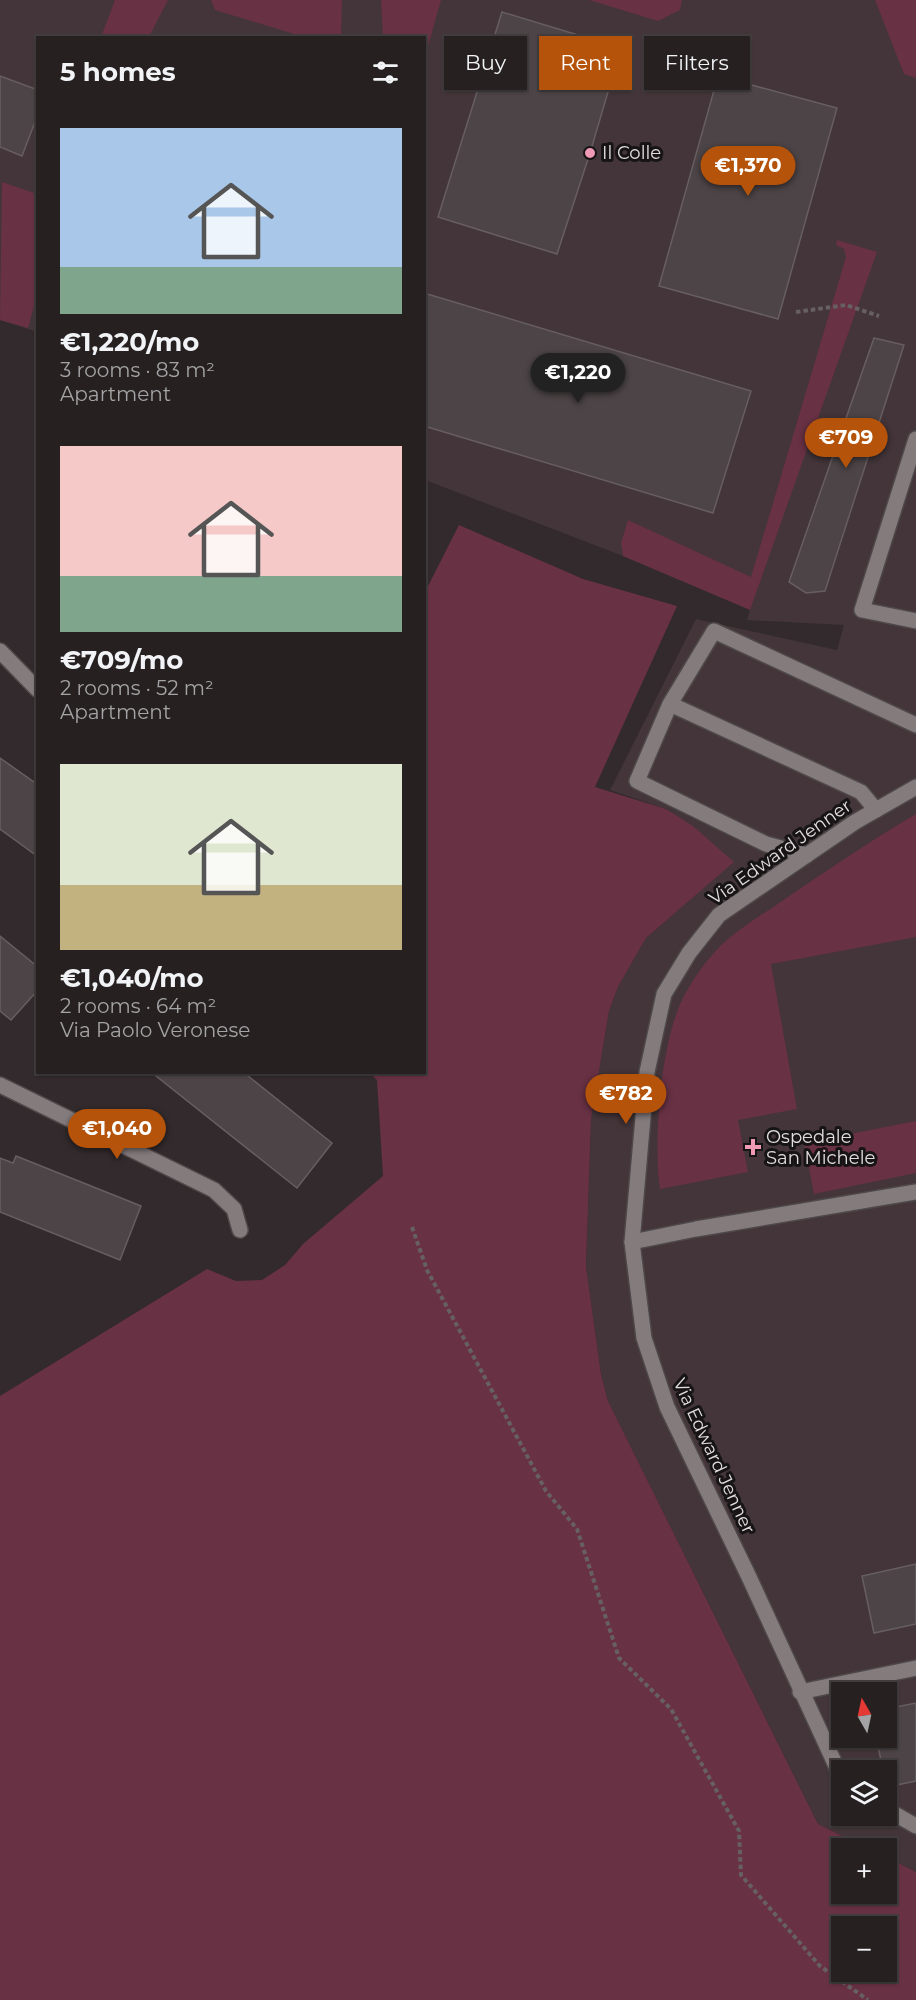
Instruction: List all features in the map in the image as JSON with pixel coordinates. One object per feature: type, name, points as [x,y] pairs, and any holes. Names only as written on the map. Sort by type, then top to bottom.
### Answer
[{"type":"street","points":[[916,439],[862,610],[916,621]]},
{"type":"street","points":[[807,855],[766,844],[638,780],[670,704],[714,631],[916,724]]},
{"type":"street","points":[[0,651],[36,688]]},
{"type":"street","points":[[670,704],[861,792],[876,810]]},
{"type":"street","name":"Via Edward Jenner","points":[[833,1760],[749,1577],[667,1407],[644,1338],[633,1242],[647,1072],[664,994],[689,953],[720,915],[807,855],[916,787]]},
{"type":"street","points":[[0,1085],[214,1190],[234,1209],[240,1230]]},
{"type":"street","points":[[633,1242],[696,1229],[916,1192]]},
{"type":"street","points":[[800,1692],[916,1668]]},
{"type":"street","points":[[897,1815],[916,1826]]},
{"type":"path","points":[[796,312],[846,305],[879,315]]},
{"type":"path","points":[[412,1227],[427,1270],[546,1491],[577,1529],[619,1658],[671,1708],[739,1831],[741,1875],[820,1966],[868,2000]]},
{"type":"shaded area","points":[[0,0],[916,0],[916,1872],[897,1862],[897,1838],[847,1838],[818,1824],[608,1401],[601,1374],[586,1266],[591,1120],[609,1011],[618,987],[646,938],[733,862],[666,809],[610,790],[696,619],[837,650],[844,625],[747,620],[750,609],[623,556],[426,480],[426,36],[36,36],[36,332],[0,320]]},
{"type":"shaded area","points":[[115,0],[168,0],[150,36],[101,36]]},
{"type":"shaded area","points":[[211,0],[342,0],[341,36],[301,36],[215,10]]},
{"type":"shaded area","points":[[381,0],[441,0],[426,53],[426,36],[383,36]]},
{"type":"shaded area","points":[[589,0],[682,0],[680,10],[658,21]]},
{"type":"shaded area","points":[[875,0],[916,0],[916,78],[904,74]]},
{"type":"shaded area","points":[[2,182],[36,194],[36,299],[28,328],[0,320]]},
{"type":"shaded area","points":[[837,240],[877,252],[750,610],[623,556],[621,543],[628,520],[751,577],[846,257],[844,249],[836,245]]},
{"type":"shaded area","points":[[459,525],[583,579],[677,606],[595,787],[666,809],[693,826],[734,862],[646,938],[618,987],[609,1011],[591,1120],[586,1266],[601,1374],[608,1401],[818,1824],[847,1838],[831,1838],[831,1904],[897,1904],[897,1862],[916,1872],[916,2000],[0,2000],[0,1396],[207,1269],[236,1281],[262,1280],[285,1265],[303,1244],[383,1176],[377,1080],[371,1074],[426,1074],[426,590]]},
{"type":"shaded area","points":[[916,814],[916,937],[771,964],[797,1109],[738,1120],[748,1172],[660,1189],[658,1120],[664,1066],[675,1018],[696,976],[728,939],[848,856]]},
{"type":"shaded area","points":[[916,1121],[916,1173],[814,1194],[804,1143]]},
{"type":"building","points":[[502,12],[581,36],[539,36],[539,90],[609,90],[557,254],[438,217],[478,90],[527,90],[527,36],[495,36]]},
{"type":"building","points":[[0,76],[36,89],[36,119],[22,156],[0,147]]},
{"type":"building","points":[[750,85],[837,108],[778,319],[659,286],[714,90],[750,90]]},
{"type":"building","points":[[426,294],[751,391],[713,513],[426,427]]},
{"type":"building","points":[[874,338],[904,345],[825,591],[806,593],[789,582]]},
{"type":"building","points":[[0,758],[36,784],[36,855],[0,829]]},
{"type":"building","points":[[0,936],[36,965],[36,992],[11,1020],[0,1011]]},
{"type":"building","points":[[154,1074],[246,1074],[332,1143],[297,1188]]},
{"type":"building","points":[[16,1156],[141,1206],[120,1260],[0,1212],[0,1158],[13,1163]]},
{"type":"building","points":[[916,1564],[916,1624],[874,1633],[862,1576]]},
{"type":"building","points":[[916,1703],[916,1781],[897,1785],[897,1760],[881,1760],[878,1748],[897,1748],[897,1707]]},
{"type":"place","name":"Il Colle","points":[[590,153]]},
{"type":"place","name":"Ospedale San Michele","points":[[753,1147]]}]
